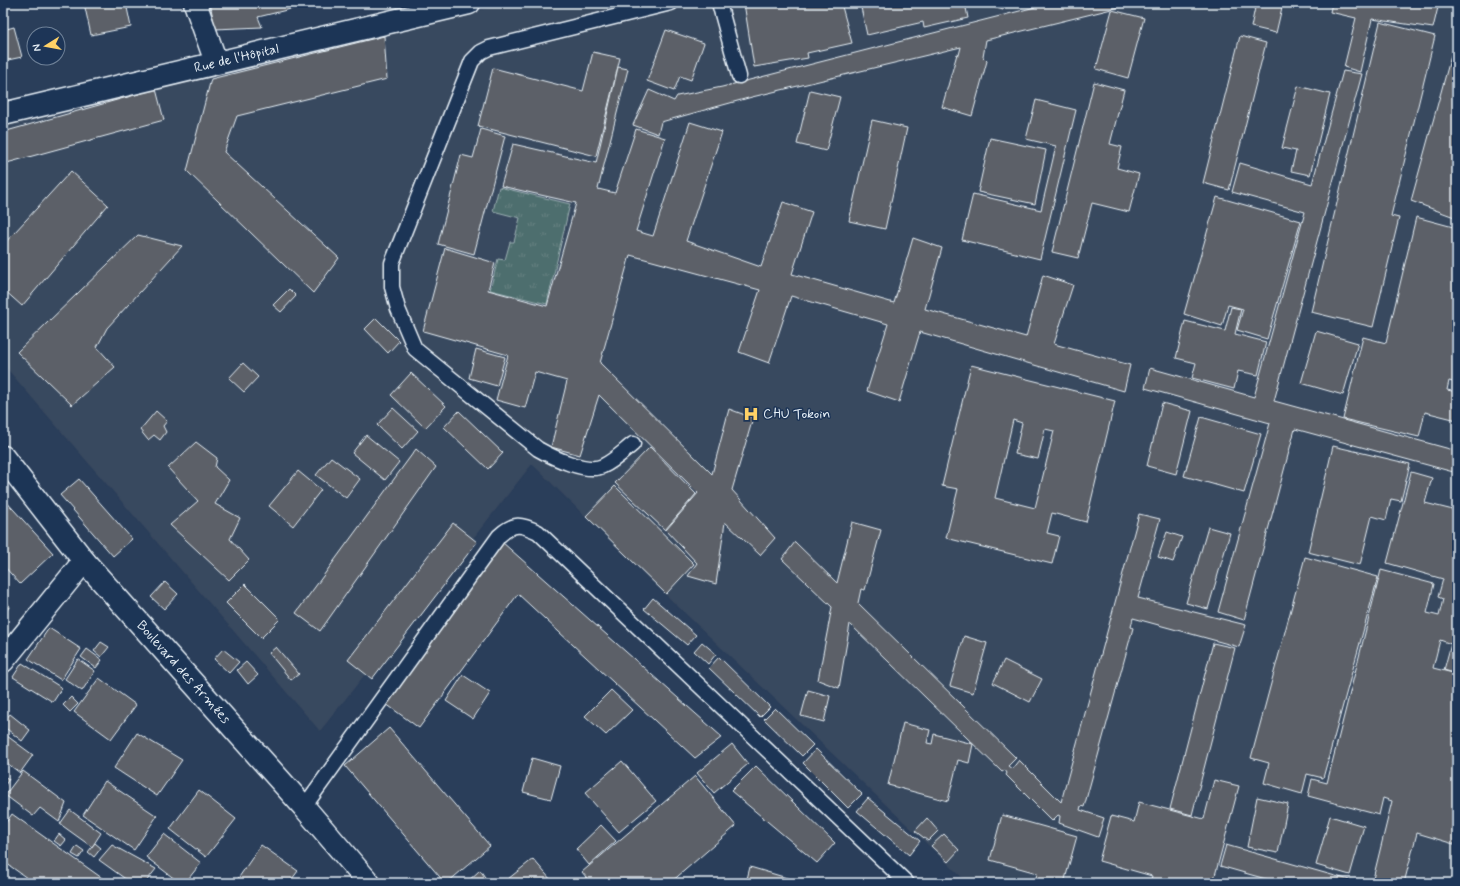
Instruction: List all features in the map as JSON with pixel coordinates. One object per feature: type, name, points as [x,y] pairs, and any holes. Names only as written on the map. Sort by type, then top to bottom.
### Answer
[{"type":"street","points":[[195,3],[216,62]]},
{"type":"street","name":"Rue de l'Hôpital","points":[[3,114],[444,6],[469,3]]},
{"type":"street","name":"Boulevard des Armées","points":[[3,457],[84,561],[304,807],[369,883]]},
{"type":"street","points":[[3,661],[84,561]]},
{"type":"lane","points":[[633,444],[602,466],[591,469],[546,454],[538,449],[415,349],[398,309],[392,287],[392,263],[472,61],[481,52],[489,48],[671,3]]},
{"type":"lane","points":[[719,3],[739,76]]},
{"type":"lane","points":[[304,807],[499,536],[507,529],[522,525],[538,532],[907,883]]},
{"type":"shaded area","name":"CHU Tokoin","points":[[510,3],[1457,3],[1457,883],[968,883],[644,574],[532,464],[320,731],[3,364],[3,124],[372,34]]},
{"type":"green space","points":[[499,187],[570,204],[547,304],[490,290],[498,259],[505,260],[510,242],[514,242],[520,218],[493,211]]},
{"type":"building","points":[[84,3],[126,3],[131,27],[91,35]]},
{"type":"building","points":[[210,3],[298,3],[299,7],[258,17],[262,27],[215,29]]},
{"type":"building","points":[[744,3],[841,3],[852,43],[807,53],[808,58],[754,67]]},
{"type":"building","points":[[860,3],[965,3],[968,18],[924,28],[923,22],[867,35]]},
{"type":"building","points":[[979,3],[1005,3],[1003,10]]},
{"type":"building","points":[[1051,3],[1136,3],[986,40],[983,57],[987,61],[972,116],[942,107],[957,54],[959,55],[961,47],[752,97],[661,122],[658,134],[633,125],[649,90],[674,101],[677,96],[722,87]]},
{"type":"building","points":[[1256,3],[1283,3],[1276,33],[1251,27]]},
{"type":"building","points":[[1332,3],[1439,3],[1433,28],[1372,19],[1360,72],[1344,67],[1356,18],[1330,12]]},
{"type":"building","points":[[1112,10],[1144,18],[1128,78],[1096,69]]},
{"type":"building","points":[[1380,22],[1435,36],[1391,216],[1399,218],[1373,327],[1311,312]]},
{"type":"building","points":[[14,27],[22,57],[3,61],[3,30]]},
{"type":"building","points":[[666,30],[704,43],[691,80],[680,76],[674,91],[647,81]]},
{"type":"building","points":[[1457,34],[1457,218],[1411,201]]},
{"type":"building","points":[[384,36],[387,79],[237,116],[224,152],[339,258],[313,293],[187,171],[211,79]]},
{"type":"building","points":[[1240,36],[1266,43],[1229,190],[1203,183]]},
{"type":"building","points":[[593,52],[620,58],[596,156],[478,126],[493,68],[583,91]]},
{"type":"building","points":[[618,67],[628,69],[598,189],[615,193],[636,129],[665,138],[636,231],[653,236],[690,122],[722,132],[686,241],[761,267],[783,202],[812,212],[792,274],[894,303],[913,238],[942,248],[925,309],[1026,337],[1043,275],[1073,285],[1054,344],[1130,365],[1124,391],[920,332],[899,402],[867,391],[888,324],[791,296],[769,363],[739,352],[760,290],[630,255],[600,363],[712,474],[729,409],[753,418],[732,490],[775,538],[760,555],[725,522],[716,584],[688,576],[697,563],[666,530],[698,493],[599,395],[580,455],[551,447],[567,381],[535,372],[525,408],[496,400],[508,355],[423,331],[445,248],[495,263],[488,290],[547,306],[576,203],[501,186],[513,144],[596,163]]},
{"type":"building","points":[[1343,71],[1362,74],[1274,401],[1457,451],[1457,473],[1295,429],[1244,620],[1218,612],[1270,423],[1145,388],[1150,368],[1254,397],[1305,212],[1232,192],[1240,163],[1312,184]]},
{"type":"building","points":[[1094,82],[1124,90],[1110,144],[1122,147],[1117,168],[1139,174],[1129,212],[1092,203],[1078,258],[1052,252]]},
{"type":"building","points":[[1298,86],[1330,94],[1310,175],[1291,171],[1296,151],[1282,148]]},
{"type":"building","points":[[156,89],[164,120],[3,164],[3,132]]},
{"type":"building","points":[[810,90],[840,97],[826,151],[797,144]]},
{"type":"building","points":[[1036,100],[1076,110],[1040,259],[962,240],[973,194],[1041,210],[1056,146],[1026,139]]},
{"type":"building","points":[[872,120],[907,128],[885,229],[849,221]]},
{"type":"building","points":[[481,129],[505,136],[474,254],[438,244],[461,155],[473,158]]},
{"type":"building","points":[[990,138],[1046,150],[1035,204],[978,192]]},
{"type":"building","points":[[71,171],[108,205],[22,306],[3,289],[3,245]]},
{"type":"building","points":[[1217,197],[1301,221],[1267,339],[1237,330],[1243,309],[1228,305],[1222,326],[1184,314]]},
{"type":"building","points":[[1416,217],[1457,228],[1457,383],[1449,381],[1447,390],[1457,392],[1457,420],[1425,412],[1419,437],[1343,419],[1363,337],[1386,343]]},
{"type":"building","points":[[138,235],[182,246],[107,328],[97,347],[115,367],[72,405],[17,352]]},
{"type":"building","points":[[289,289],[296,296],[281,312],[273,305]]},
{"type":"building","points":[[1231,307],[1241,309],[1235,334],[1266,342],[1258,375],[1238,371],[1234,389],[1192,378],[1196,363],[1176,358],[1185,321],[1225,331]]},
{"type":"building","points":[[376,318],[399,341],[388,353],[365,329]]},
{"type":"building","points":[[1316,331],[1358,343],[1343,395],[1301,383]]},
{"type":"building","points":[[476,349],[505,357],[497,386],[469,378]]},
{"type":"building","points":[[243,363],[258,377],[244,392],[229,378]]},
{"type":"building","points":[[971,365],[1115,401],[1086,522],[1052,513],[1047,533],[1059,536],[1052,564],[946,538],[958,489],[942,486]],"holes":[[[1013,420],[1022,423],[1015,454],[1038,459],[1045,429],[1054,431],[1035,508],[995,498]]]},
{"type":"building","points":[[411,373],[446,406],[425,428],[391,395]]},
{"type":"building","points":[[1162,403],[1192,411],[1176,474],[1147,466]]},
{"type":"building","points":[[393,408],[418,431],[402,449],[377,425]]},
{"type":"building","points":[[156,411],[167,421],[163,426],[166,432],[160,440],[154,435],[148,440],[140,430]]},
{"type":"building","points":[[459,411],[503,453],[488,469],[444,427]]},
{"type":"building","points":[[1201,417],[1261,434],[1244,493],[1184,476]]},
{"type":"building","points":[[366,435],[399,462],[385,480],[352,453]]},
{"type":"building","points":[[196,442],[217,458],[215,467],[229,480],[215,504],[240,518],[230,539],[249,560],[229,580],[170,525],[198,501],[168,468]]},
{"type":"building","points":[[1333,446],[1410,464],[1401,501],[1391,499],[1386,520],[1372,516],[1360,565],[1308,552]]},
{"type":"building","points":[[650,447],[696,494],[665,530],[615,483]]},
{"type":"building","points":[[416,449],[436,467],[320,631],[296,613]]},
{"type":"building","points":[[331,457],[360,479],[346,498],[316,475]]},
{"type":"building","points":[[298,471],[321,490],[293,526],[269,506]]},
{"type":"building","points":[[1411,472],[1432,478],[1425,503],[1457,511],[1457,674],[1457,845],[1417,833],[1404,883],[1372,883],[1392,801],[1383,798],[1379,815],[1308,796],[1312,779],[1327,783],[1381,570],[1434,584],[1427,613],[1439,616],[1443,599],[1438,597],[1443,579],[1387,563]],"holes":[[[1440,640],[1451,644],[1444,670],[1457,674],[1433,668]]]},
{"type":"building","points":[[79,479],[132,539],[113,556],[60,495]]},
{"type":"building","points":[[615,486],[694,564],[666,594],[586,516]]},
{"type":"building","points":[[3,498],[53,553],[20,584],[3,565]]},
{"type":"building","points":[[1139,514],[1160,519],[1138,598],[1246,625],[1239,647],[1133,618],[1131,627],[1133,628],[1084,807],[1081,806],[1080,810],[1104,818],[1098,837],[1059,823],[1060,816],[1058,815],[1052,821],[1006,775],[1007,773],[1005,770],[1002,772],[850,624],[839,688],[818,680],[832,607],[782,559],[795,542],[837,583],[852,522],[881,530],[865,590],[861,589],[858,603],[1016,758],[1008,766],[1012,769],[1019,760],[1061,802]]},
{"type":"building","points":[[453,523],[477,542],[372,679],[348,660]]},
{"type":"building","points":[[1208,527],[1230,533],[1208,609],[1186,603]]},
{"type":"building","points":[[1167,532],[1182,537],[1173,562],[1158,557]]},
{"type":"building","points":[[502,542],[722,737],[695,758],[518,594],[419,728],[382,701]]},
{"type":"building","points":[[1305,557],[1378,577],[1323,778],[1307,774],[1302,794],[1264,783],[1269,763],[1251,758]]},
{"type":"building","points":[[165,582],[178,594],[164,609],[151,597]]},
{"type":"building","points":[[245,584],[280,619],[261,638],[226,603]]},
{"type":"building","points":[[653,598],[696,635],[687,645],[644,609]]},
{"type":"building","points":[[3,601],[10,606],[3,615]]},
{"type":"building","points":[[49,628],[81,649],[61,680],[28,659]]},
{"type":"building","points":[[964,636],[987,643],[973,693],[950,686]]},
{"type":"building","points":[[101,642],[109,647],[101,657],[94,651]]},
{"type":"building","points":[[702,642],[716,654],[708,664],[694,651]]},
{"type":"building","points":[[1213,643],[1235,648],[1192,815],[1170,809]]},
{"type":"building","points":[[276,647],[299,674],[291,680],[269,653]]},
{"type":"building","points":[[87,649],[102,660],[96,668],[81,657]]},
{"type":"building","points":[[223,649],[239,662],[229,673],[214,659]]},
{"type":"building","points":[[719,657],[770,707],[760,717],[709,668]]},
{"type":"building","points":[[78,659],[95,671],[82,691],[65,679]]},
{"type":"building","points":[[1004,660],[1042,679],[1030,702],[993,683]]},
{"type":"building","points":[[246,662],[258,675],[248,684],[237,670]]},
{"type":"building","points":[[22,663],[62,688],[53,702],[13,677]]},
{"type":"building","points":[[463,675],[490,693],[473,719],[446,701]]},
{"type":"building","points":[[99,678],[136,705],[111,739],[74,712]]},
{"type":"building","points":[[611,690],[632,710],[606,735],[585,716]]},
{"type":"building","points":[[808,690],[830,696],[824,722],[801,716]]},
{"type":"building","points":[[71,697],[78,704],[70,712],[63,705]]},
{"type":"building","points":[[775,708],[813,745],[802,756],[764,719]]},
{"type":"building","points":[[10,714],[30,730],[22,741],[3,726],[3,722]]},
{"type":"building","points":[[903,723],[930,730],[927,743],[932,744],[934,734],[973,744],[969,763],[958,760],[948,801],[888,785]]},
{"type":"building","points":[[389,728],[490,846],[447,883],[445,883],[345,766]]},
{"type":"building","points":[[3,733],[33,755],[20,773],[3,760]]},
{"type":"building","points":[[137,733],[182,760],[157,796],[114,768]]},
{"type":"building","points":[[732,744],[748,764],[714,793],[697,773]]},
{"type":"building","points":[[816,749],[862,794],[848,808],[803,763]]},
{"type":"building","points":[[532,758],[560,766],[551,799],[523,792]]},
{"type":"building","points":[[622,761],[656,801],[619,832],[585,793]]},
{"type":"building","points":[[756,766],[835,843],[817,863],[731,791]]},
{"type":"building","points":[[23,771],[66,803],[59,822],[40,808],[33,816],[5,795]]},
{"type":"building","points":[[695,776],[736,826],[670,883],[591,883],[582,872]]},
{"type":"building","points":[[5,777],[9,779],[3,788],[3,779]]},
{"type":"building","points":[[1214,780],[1239,786],[1213,883],[1150,883],[1152,876],[1099,861],[1111,816],[1134,822],[1139,802],[1204,819]]},
{"type":"building","points":[[105,781],[157,816],[134,850],[83,815]]},
{"type":"building","points":[[199,790],[236,819],[206,857],[170,829]]},
{"type":"building","points":[[1257,797],[1288,804],[1278,853],[1247,847]]},
{"type":"building","points":[[868,798],[920,841],[909,855],[857,811]]},
{"type":"building","points":[[70,810],[101,833],[92,847],[60,824]]},
{"type":"building","points":[[12,814],[109,883],[34,883],[3,861],[3,827]]},
{"type":"building","points":[[1002,815],[1077,836],[1064,883],[1035,883],[1037,873],[990,860]]},
{"type":"building","points":[[1330,816],[1364,826],[1350,875],[1316,865]]},
{"type":"building","points":[[927,818],[938,831],[928,841],[915,831]]},
{"type":"building","points":[[601,825],[616,841],[589,865],[576,849]]},
{"type":"building","points":[[59,834],[66,840],[61,846],[54,841]]},
{"type":"building","points":[[164,834],[201,863],[185,883],[180,883],[146,857]]},
{"type":"building","points":[[944,834],[959,850],[948,862],[931,846]]},
{"type":"building","points":[[95,843],[101,848],[94,857],[88,852]]},
{"type":"building","points":[[112,845],[156,869],[145,883],[131,883],[99,860]]},
{"type":"building","points":[[261,845],[298,871],[289,883],[235,883]]},
{"type":"building","points":[[1226,845],[1360,883],[1280,883],[1220,866]]},
{"type":"building","points":[[77,846],[84,851],[79,858],[72,854]]},
{"type":"building","points":[[533,859],[551,880],[547,883],[503,883]]},
{"type":"building","points":[[750,867],[804,883],[746,883]]},
{"type":"building","points":[[480,870],[489,883],[466,883]]},
{"type":"place","name":"CHU Tokoin","points":[[751,414]]}]
